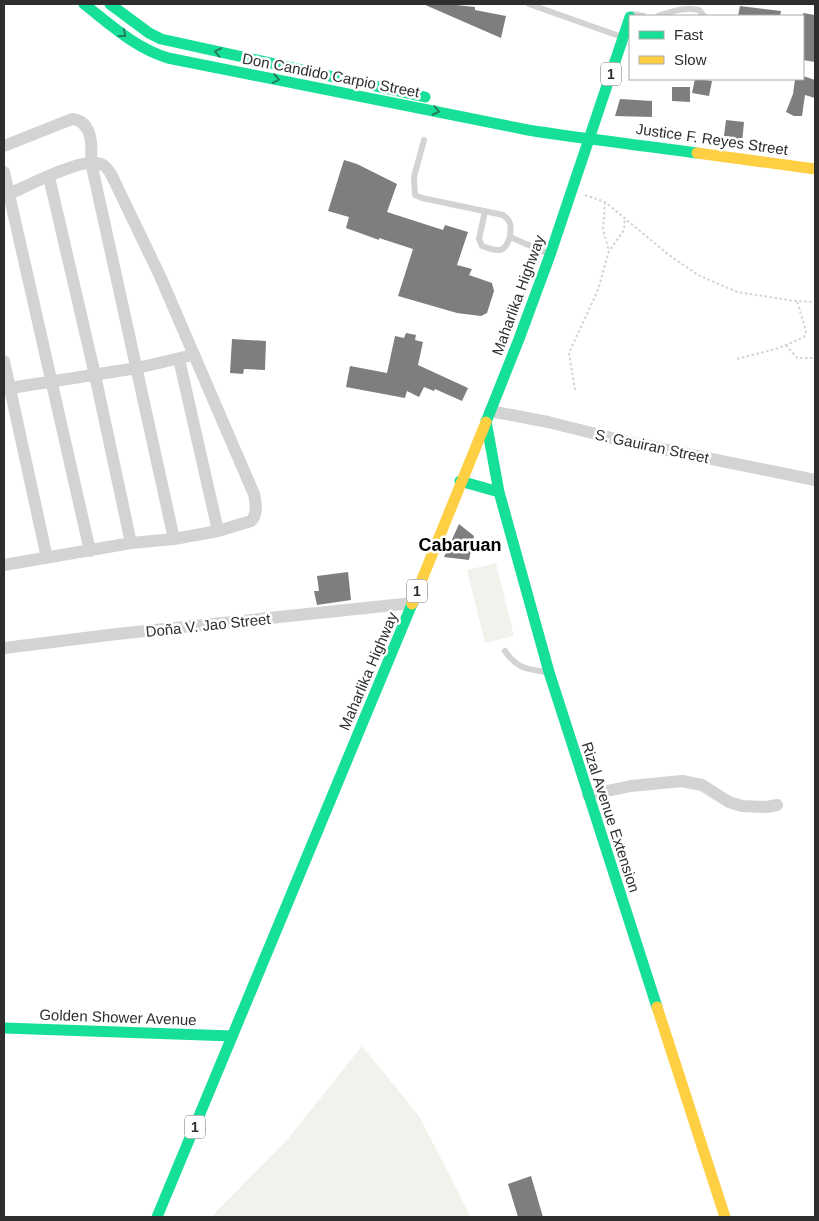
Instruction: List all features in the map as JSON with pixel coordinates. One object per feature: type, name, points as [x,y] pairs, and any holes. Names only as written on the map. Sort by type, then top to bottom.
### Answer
[{"type":"main road","name":"Don Candido Carpio Street","points":[[84,4],[140,46],[158,55],[528,130],[590,136]]},
{"type":"main road","name":"Don Candido Carpio Street","points":[[110,4],[149,33],[167,41],[436,99]]},
{"type":"main road","name":"Maharlika Highway","points":[[157,1217],[488,416],[550,255],[629,21]]},
{"type":"main road","points":[[498,112],[590,136]]},
{"type":"main road","name":"Justice F. Reyes Street","points":[[590,136],[606,140],[815,169]]},
{"type":"main road","name":"Rizal Avenue Extension","points":[[488,416],[499,492],[549,672],[725,1217]]},
{"type":"main road","points":[[460,481],[499,492]]},
{"type":"main road","name":"Golden Shower Avenue","points":[[4,1028],[232,1036]]},
{"type":"street","points":[[4,146],[67,120],[78,120],[89,132],[92,140],[91,162],[174,539]]},
{"type":"street","points":[[4,562],[47,558],[131,543],[174,539],[218,531],[251,521],[254,518],[256,504],[254,494],[160,276],[111,174],[105,166],[91,162],[72,166],[9,194]]},
{"type":"street","points":[[4,172],[90,551]]},
{"type":"street","points":[[49,176],[131,543]]},
{"type":"street","points":[[7,389],[137,368],[193,356]]},
{"type":"street","points":[[179,359],[218,531]]},
{"type":"street","points":[[4,361],[7,389],[47,558]]},
{"type":"street","name":"S. Gauiran Street","points":[[488,416],[548,422],[628,442],[815,480]]},
{"type":"street","name":"Doña V. Jao Street","points":[[4,648],[117,634],[412,603]]},
{"type":"street","points":[[588,795],[631,786],[682,781],[702,785],[729,802],[742,806],[777,805]]},
{"type":"lane","points":[[529,4],[623,38]]},
{"type":"lane","points":[[661,15],[679,9],[690,8],[699,10],[703,15]]},
{"type":"lane","points":[[424,140],[414,177],[416,195],[422,198],[485,211],[503,215],[511,224],[507,247],[503,250],[482,246],[479,239],[485,211]]},
{"type":"lane","points":[[510,237],[550,255]]},
{"type":"lane","points":[[505,651],[516,665],[549,672]]},
{"type":"path","points":[[571,190],[605,202],[669,255],[698,275],[737,292],[815,302]]},
{"type":"path","points":[[605,202],[603,230],[609,252]]},
{"type":"path","points":[[575,390],[568,353],[598,290],[609,252],[624,230],[624,218]]},
{"type":"path","points":[[737,359],[786,345],[804,337],[806,331],[797,301]]},
{"type":"path","points":[[786,345],[797,358],[815,358]]},
{"type":"shaded area","points":[[496,563],[514,636],[485,643],[467,570]]},
{"type":"shaded area","points":[[362,1046],[419,1116],[471,1217],[211,1217],[287,1140]]},
{"type":"building","points":[[423,4],[475,7],[475,10],[506,16],[501,38]]},
{"type":"building","points":[[740,6],[781,11],[780,15],[738,15]]},
{"type":"building","points":[[803,13],[815,15],[815,62],[804,60]]},
{"type":"building","points":[[804,76],[815,80],[815,98],[805,95],[802,116],[794,116],[786,112],[793,94],[795,80],[804,80]]},
{"type":"building","points":[[695,80],[712,81],[709,96],[692,93]]},
{"type":"building","points":[[672,87],[690,87],[690,102],[672,101]]},
{"type":"building","points":[[620,99],[652,101],[652,117],[615,116]]},
{"type":"building","points":[[726,120],[744,122],[742,143],[733,141],[733,137],[724,136]]},
{"type":"building","points":[[344,160],[357,164],[397,184],[387,212],[443,230],[445,225],[468,232],[457,265],[472,269],[469,275],[492,283],[494,291],[487,313],[481,316],[457,313],[398,296],[413,249],[379,238],[379,240],[346,228],[349,217],[328,211]]},
{"type":"building","points":[[406,333],[416,335],[415,340],[423,342],[418,365],[468,388],[462,401],[435,389],[434,391],[424,387],[419,397],[407,391],[405,398],[346,387],[350,366],[387,373],[395,336],[404,338]]},
{"type":"building","points":[[232,339],[266,341],[265,370],[244,369],[243,374],[230,373]]},
{"type":"building","points":[[459,524],[474,536],[469,560],[444,557]]},
{"type":"building","points":[[348,572],[351,600],[317,605],[314,591],[319,591],[317,576]]},
{"type":"building","points":[[531,1176],[543,1217],[518,1217],[508,1184]]},
{"type":"traffic: fast","points":[[84,4],[134,42],[168,58],[528,130],[697,153]]},
{"type":"traffic: fast","points":[[110,4],[149,33],[161,39],[425,97]]},
{"type":"traffic: fast","points":[[486,422],[550,255],[629,20]]},
{"type":"traffic: fast","points":[[486,421],[499,492],[549,672],[657,1007]]},
{"type":"traffic: fast","points":[[460,481],[499,492]]},
{"type":"traffic: fast","points":[[157,1217],[412,604]]},
{"type":"traffic: fast","points":[[4,1028],[232,1036]]},
{"type":"traffic: slow","points":[[697,153],[815,169]]},
{"type":"traffic: slow","points":[[412,604],[486,422]]},
{"type":"traffic: slow","points":[[657,1007],[725,1217]]},
{"type":"district","name":"Cabaruan","points":[[460,545]]}]
